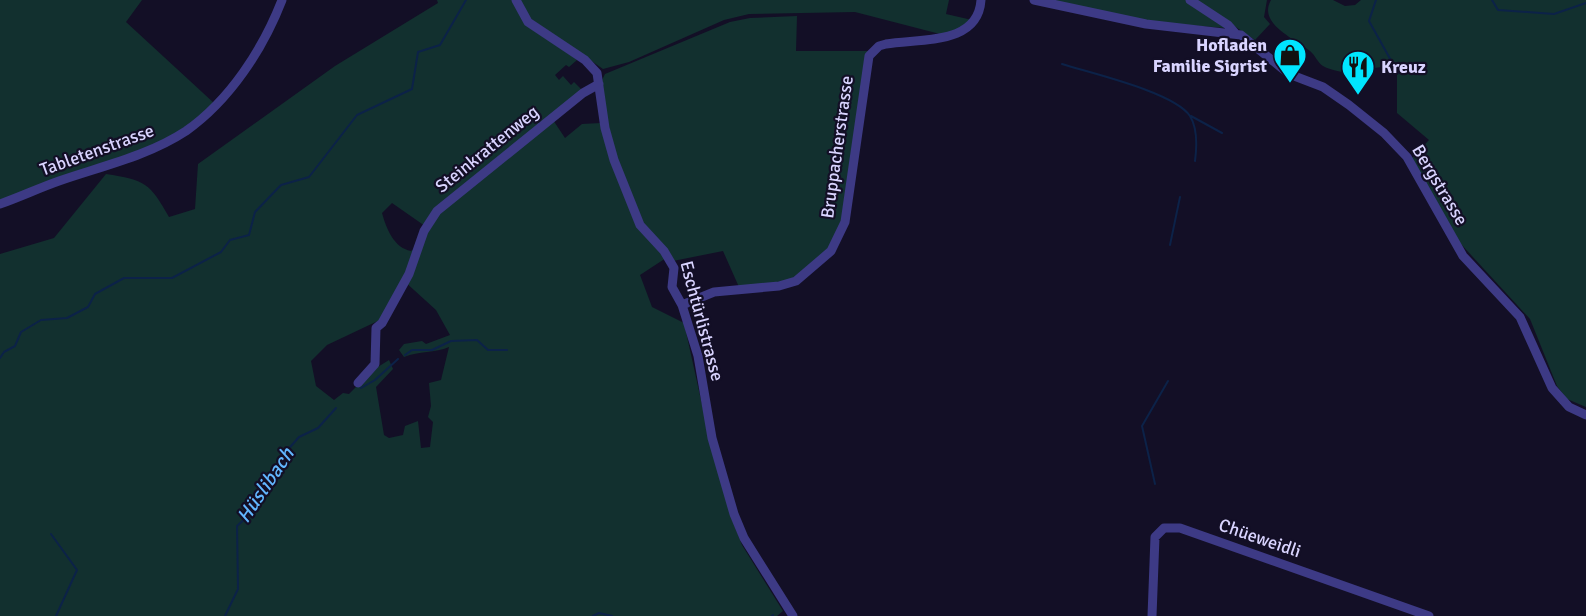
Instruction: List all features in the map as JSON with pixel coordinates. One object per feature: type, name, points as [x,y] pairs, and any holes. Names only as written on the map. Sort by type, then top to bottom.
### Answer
[{"type":"street","name":"Tabletenstrasse","points":[[0,204],[60,181],[115,164],[164,144],[186,130],[208,113],[242,73],[273,22],[282,0]]},
{"type":"street","name":"Eschtürlistrasse","points":[[516,0],[522,15],[534,27],[590,63],[597,73],[605,128],[614,160],[640,225],[664,251],[674,268],[672,287],[682,305],[698,356],[712,438],[734,514],[744,538],[793,616]]},
{"type":"street","name":"Bruppacherstrasse","points":[[682,305],[714,292],[779,286],[796,281],[820,263],[831,251],[845,222],[869,56],[879,46],[886,44],[941,38],[960,32],[978,17],[981,0]]},
{"type":"street","name":"Bergstrasse","points":[[1034,0],[1146,24],[1235,33],[1250,40],[1289,74],[1330,92],[1374,125],[1402,151],[1464,255],[1520,317],[1557,395],[1569,407],[1586,415]]},
{"type":"street","points":[[1190,0],[1228,25],[1235,33]]},
{"type":"street","name":"Steinkrattenweg","points":[[358,383],[375,364],[376,328],[382,323],[409,274],[424,231],[437,211],[567,106],[599,84]]},
{"type":"street","name":"Chüeweidli","points":[[1152,616],[1155,537],[1164,528],[1180,528],[1429,616]]},
{"type":"green space","points":[[0,0],[142,0],[126,22],[215,104],[167,138],[141,151],[85,174],[0,202]]},
{"type":"green space","points":[[437,0],[513,0],[514,5],[577,60],[569,67],[566,65],[555,75],[559,80],[563,76],[571,85],[574,82],[582,90],[551,117],[565,138],[582,124],[601,123],[635,216],[666,258],[640,275],[652,307],[684,323],[705,418],[730,514],[742,545],[783,611],[777,616],[0,616],[0,254],[54,238],[106,174],[130,178],[145,185],[157,197],[169,217],[195,209],[198,164],[335,66],[438,3]],"holes":[[[392,203],[425,226],[415,248],[411,251],[395,242],[386,225],[382,213]],[[403,280],[436,310],[450,335],[426,344],[422,341],[404,344],[399,350],[404,357],[449,347],[441,380],[429,383],[431,406],[428,417],[433,422],[430,447],[421,448],[418,421],[405,426],[403,435],[389,438],[384,435],[376,387],[393,369],[389,360],[373,370],[349,394],[343,393],[334,400],[316,386],[311,361],[327,345],[382,319]]]},
{"type":"green space","points":[[519,0],[949,0],[946,14],[972,20],[960,30],[940,34],[855,12],[749,14],[724,20],[629,62],[603,69],[527,16]]},
{"type":"green space","points":[[1050,0],[1187,0],[1225,28],[1153,22]]},
{"type":"green space","points":[[1196,0],[1267,0],[1264,17],[1270,24],[1255,40]]},
{"type":"green space","points":[[1271,0],[1333,0],[1345,6],[1355,5],[1361,0],[1586,0],[1586,407],[1567,399],[1557,386],[1530,319],[1460,243],[1411,159],[1429,140],[1397,113],[1397,65],[1359,70],[1355,75],[1323,66],[1310,51],[1273,24],[1268,9]]},
{"type":"green space","points":[[797,16],[796,51],[869,51],[840,229],[828,249],[792,280],[739,287],[723,251],[673,261],[644,225],[621,173],[607,117],[602,80],[605,74],[730,22],[750,18]]},
{"type":"waterway","points":[[0,358],[4,352],[15,346],[21,332],[41,320],[67,318],[88,307],[95,294],[124,278],[172,278],[221,252],[230,240],[249,235],[255,212],[281,185],[309,177],[357,115],[412,89],[418,52],[440,45],[466,0]]},
{"type":"waterway","points":[[1376,0],[1369,21],[1398,73]]},
{"type":"waterway","points":[[1492,0],[1498,10],[1554,14],[1586,3]]},
{"type":"waterway","points":[[1062,64],[1150,91],[1181,107],[1190,116],[1196,132],[1195,161]]},
{"type":"waterway","points":[[1191,116],[1222,133]]},
{"type":"waterway","points":[[1170,245],[1180,197]]},
{"type":"waterway","name":"Hüslibach","points":[[405,355],[412,350],[432,350],[451,341],[477,340],[488,350],[507,350]]},
{"type":"waterway","name":"Hüslibach","points":[[361,388],[375,380],[398,359]]},
{"type":"waterway","points":[[1155,484],[1142,426],[1168,381]]},
{"type":"waterway","name":"Hüslibach","points":[[225,616],[238,589],[237,526],[248,516],[244,509],[262,488],[269,485],[282,464],[284,454],[299,437],[318,428],[336,408]]},
{"type":"waterway","points":[[51,534],[77,570],[56,616]]},
{"type":"waterway","points":[[593,616],[599,613],[612,616]]},
{"type":"place","name":"Hofladen Familie Sigrist","points":[[1290,84]]},
{"type":"place","name":"Kreuz","points":[[1358,96]]}]
